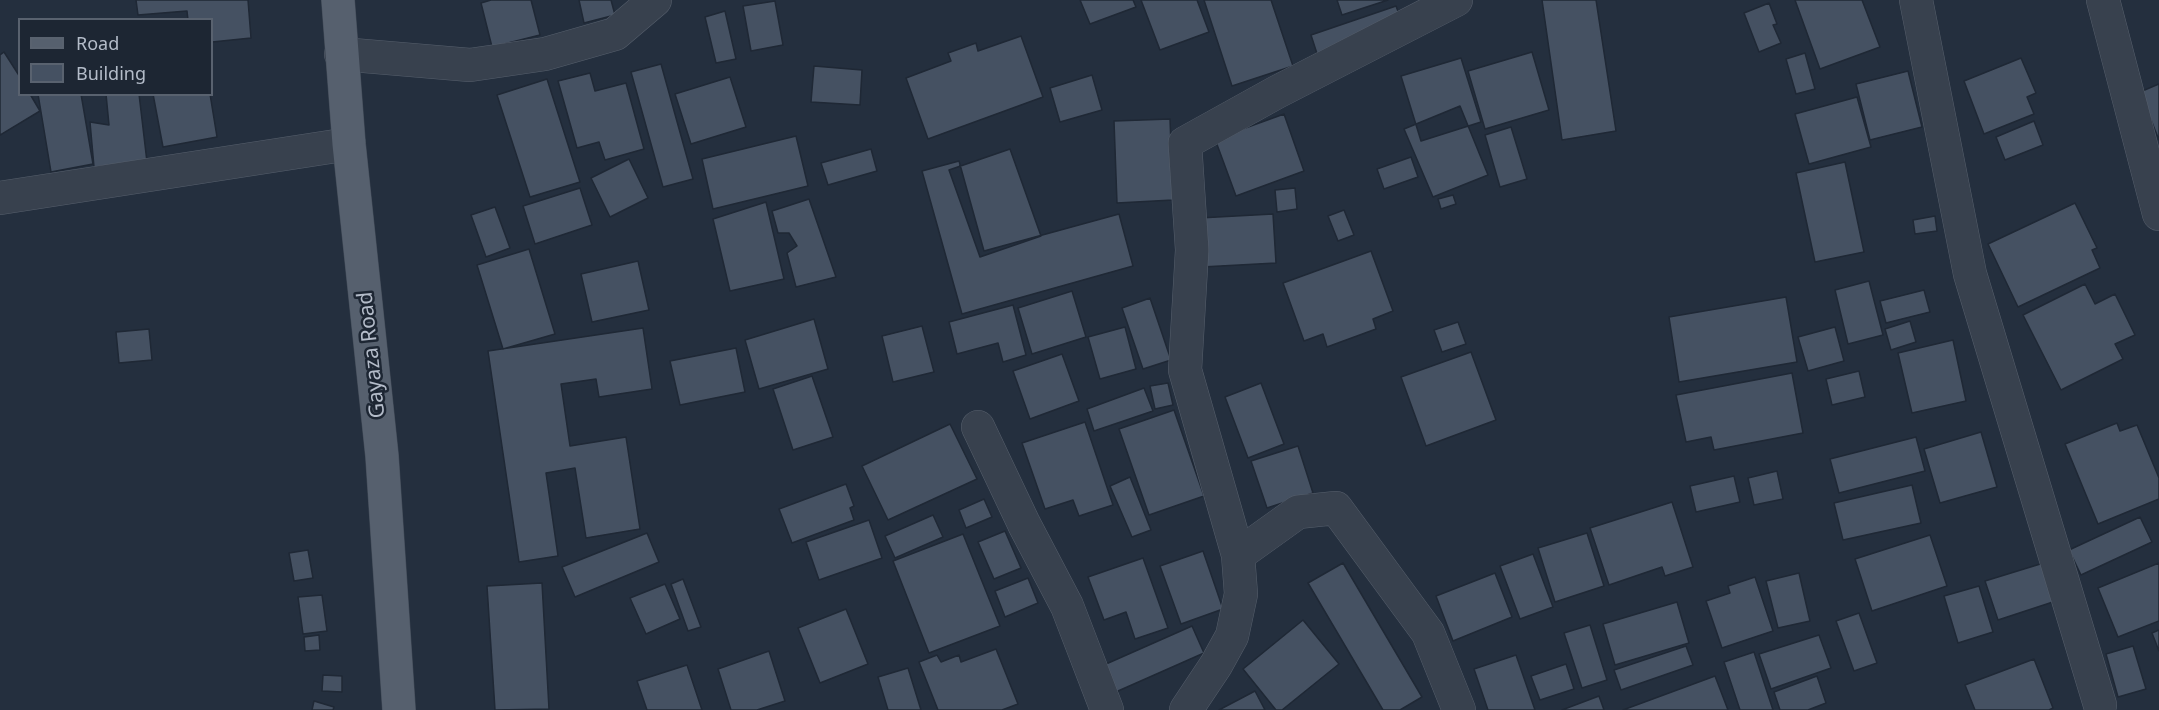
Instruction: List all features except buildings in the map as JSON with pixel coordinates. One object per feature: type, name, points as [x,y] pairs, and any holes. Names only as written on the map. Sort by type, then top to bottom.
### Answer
[{"type":"main road","name":"Gayaza Road","points":[[338,0],[349,144],[382,456],[399,710]]},
{"type":"street","points":[[341,54],[470,65],[545,54],[615,34],[655,0]]},
{"type":"street","points":[[1186,710],[1232,636],[1241,594],[1238,555],[1185,370],[1192,250],[1185,143],[1277,92],[1456,0]]},
{"type":"street","points":[[1916,0],[1970,274],[2100,705]]},
{"type":"street","points":[[2103,0],[2159,214]]},
{"type":"street","points":[[0,198],[349,144]]},
{"type":"street","points":[[978,427],[1024,524],[1067,606],[1107,710]]},
{"type":"street","points":[[1238,555],[1298,512],[1336,508],[1428,633],[1459,710]]}]
